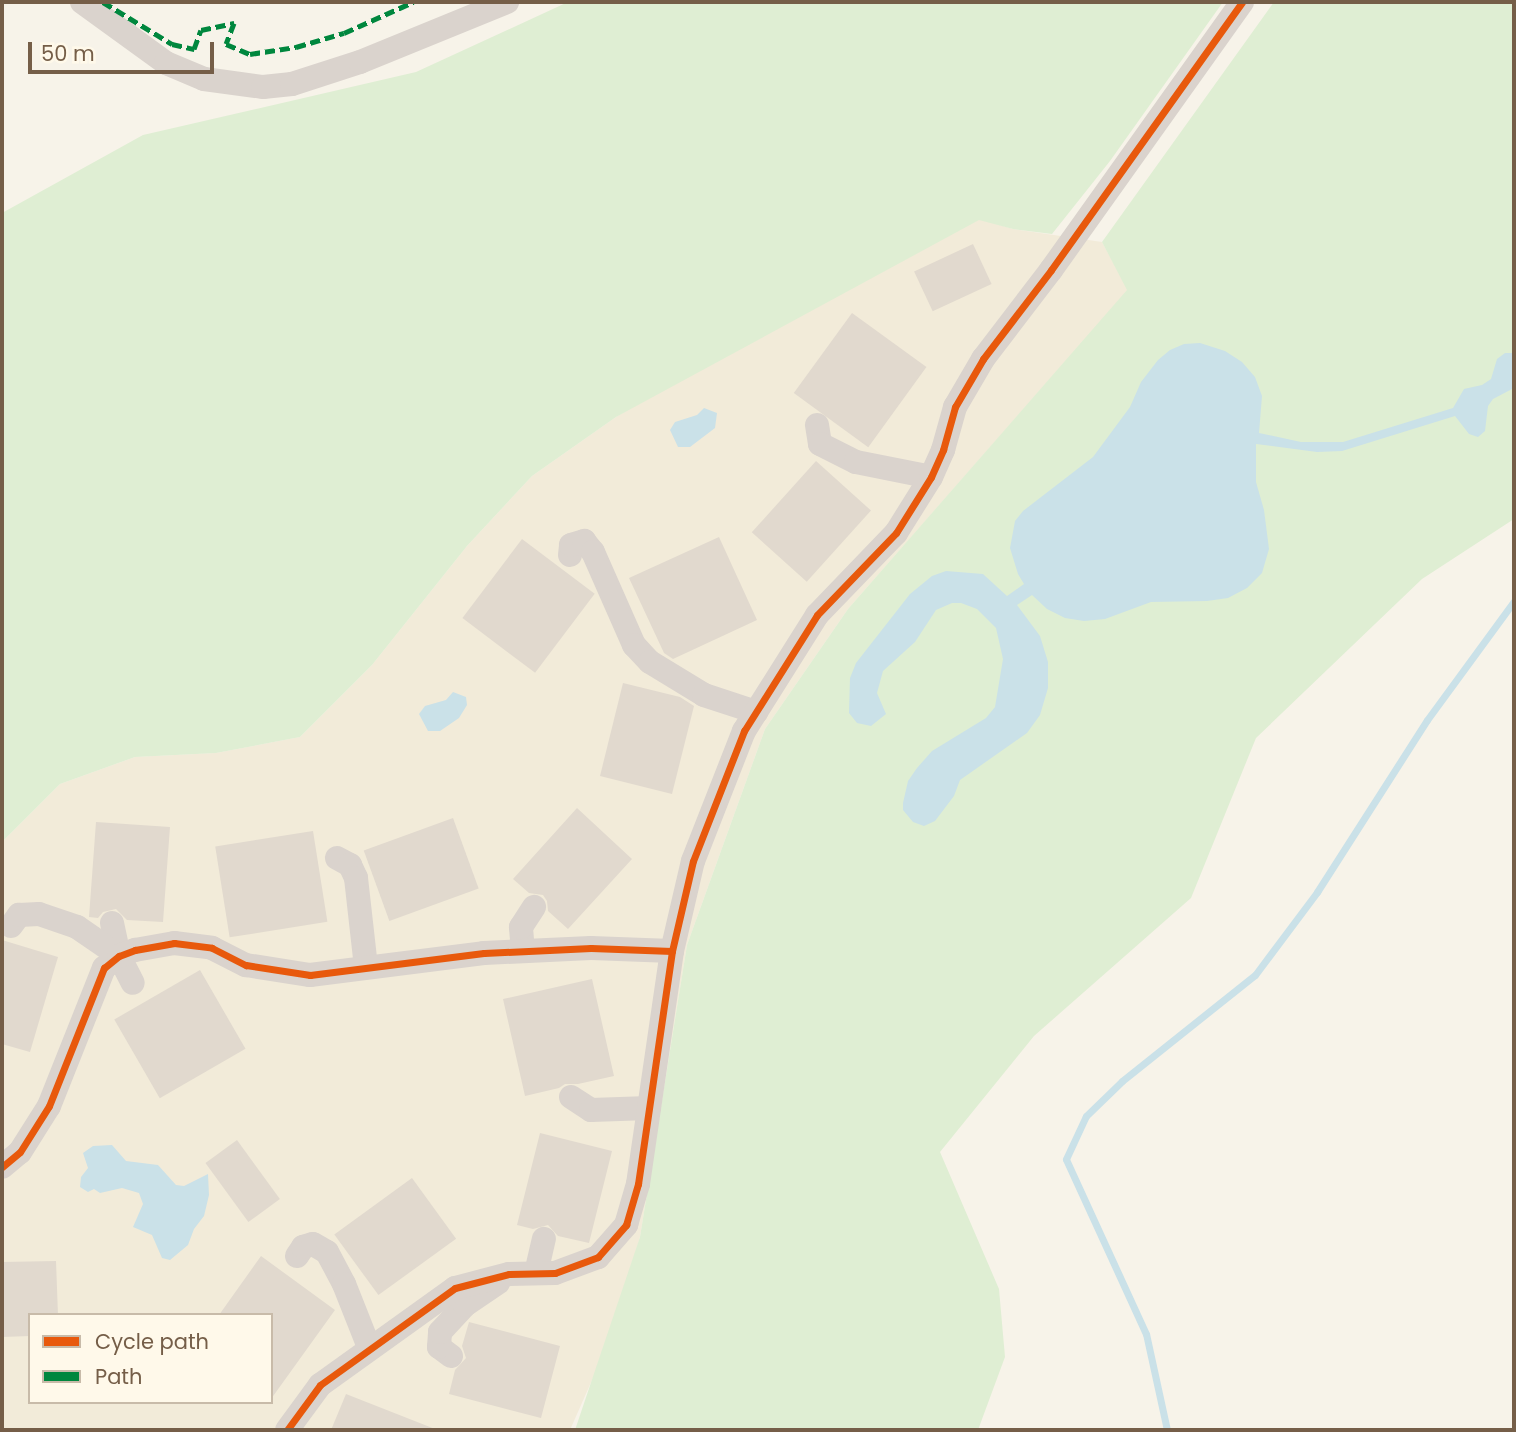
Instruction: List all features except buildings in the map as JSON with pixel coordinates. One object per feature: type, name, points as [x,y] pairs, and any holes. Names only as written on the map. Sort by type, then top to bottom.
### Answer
[{"type":"street","points":[[82,2],[166,63],[204,79],[262,87],[282,85],[360,62],[507,2]]},
{"type":"street","points":[[287,1430],[320,1385],[369,1347],[455,1288],[509,1274],[555,1273],[598,1257],[626,1225],[638,1184],[672,951],[693,861],[744,731],[817,615],[896,533],[931,477],[943,450],[955,407],[983,359],[1051,271],[1242,2]]},
{"type":"street","points":[[817,425],[820,444],[841,461],[931,477]]},
{"type":"street","points":[[570,555],[571,545],[584,541],[626,612],[634,645],[654,676],[756,712]]},
{"type":"street","points":[[337,858],[350,865],[361,877],[366,967]]},
{"type":"street","points":[[523,951],[521,927],[534,907]]},
{"type":"street","points":[[11,926],[15,918],[23,914],[58,920],[77,927],[119,956]]},
{"type":"street","points":[[112,923],[119,956],[133,983]]},
{"type":"street","points":[[2,1167],[20,1152],[48,1106],[104,968],[119,956],[174,943],[212,948],[246,965],[310,975],[523,951],[591,948],[672,951]]},
{"type":"street","points":[[571,1097],[591,1110],[649,1108]]},
{"type":"street","points":[[536,1273],[544,1239]]},
{"type":"street","points":[[297,1256],[303,1247],[318,1245],[339,1263],[344,1284],[369,1347]]},
{"type":"street","points":[[451,1356],[439,1347],[440,1332],[465,1305],[489,1292],[509,1274]]},
{"type":"shaded area","points":[[980,219],[1013,229],[1102,242],[1128,290],[848,609],[765,729],[687,945],[640,1237],[611,1337],[570,1430],[2,1430],[2,842],[60,784],[135,757],[216,753],[300,737],[372,665],[467,546],[532,476],[616,417],[812,299]]},
{"type":"green space","points":[[568,2],[1223,2],[1110,161],[1052,234],[1013,229],[979,220],[616,417],[532,476],[467,546],[372,665],[300,737],[216,753],[135,757],[60,784],[2,842],[2,213],[143,135],[416,72]]},
{"type":"green space","points":[[1274,2],[1514,2],[1514,519],[1422,579],[1256,738],[1191,898],[1034,1036],[940,1152],[999,1289],[1005,1357],[978,1430],[575,1430],[640,1237],[687,945],[765,729],[848,609],[1127,290],[1102,242]]},
{"type":"water","points":[[1200,343],[1225,351],[1242,362],[1255,377],[1262,396],[1259,433],[1301,442],[1343,442],[1453,408],[1464,389],[1482,385],[1491,379],[1497,359],[1505,353],[1514,353],[1514,388],[1493,399],[1488,406],[1485,431],[1478,437],[1469,434],[1455,416],[1342,451],[1317,452],[1256,444],[1256,482],[1264,510],[1269,549],[1262,573],[1247,588],[1228,598],[1151,602],[1105,619],[1084,621],[1065,618],[1047,609],[1032,595],[1017,605],[1040,636],[1048,662],[1048,688],[1040,715],[1027,733],[960,780],[954,796],[935,821],[924,826],[913,822],[903,810],[903,803],[908,781],[917,768],[932,751],[986,718],[995,707],[1003,659],[996,628],[977,609],[961,603],[952,603],[936,610],[915,642],[883,671],[877,693],[886,714],[871,726],[857,723],[849,713],[850,678],[856,663],[910,594],[932,576],[946,571],[983,574],[1007,596],[1024,584],[1010,548],[1015,521],[1023,511],[1093,457],[1130,407],[1141,382],[1158,360],[1170,350],[1184,344]]},
{"type":"water","points":[[704,408],[717,413],[715,428],[690,447],[678,447],[670,430],[675,422],[697,415]]},
{"type":"water","points":[[453,692],[466,697],[467,705],[459,718],[440,731],[428,731],[419,714],[425,706],[446,700]]},
{"type":"water","points":[[112,1145],[126,1161],[158,1165],[176,1185],[184,1186],[208,1174],[209,1195],[204,1216],[194,1229],[188,1245],[170,1260],[162,1258],[152,1235],[133,1227],[143,1204],[139,1193],[122,1188],[100,1193],[94,1189],[88,1192],[80,1187],[81,1177],[88,1168],[83,1153],[93,1146]]},
{"type":"waterway","points":[[1167,1430],[1146,1334],[1066,1159],[1086,1116],[1122,1081],[1255,975],[1317,892],[1427,720],[1514,601]]},
{"type":"marked path","points":[[103,2],[172,44],[194,49],[201,30],[234,23],[226,44],[250,54],[296,47],[344,33],[413,2]]},
{"type":"cycle path","points":[[287,1430],[320,1385],[455,1288],[509,1274],[555,1273],[598,1257],[626,1225],[638,1184],[672,951],[693,861],[744,731],[817,615],[896,533],[931,477],[943,450],[955,407],[983,359],[1051,270],[1242,2]]},
{"type":"cycle path","points":[[2,1167],[20,1152],[49,1106],[104,968],[119,956],[135,950],[174,943],[212,948],[246,965],[310,975],[484,953],[591,948],[672,951]]}]
